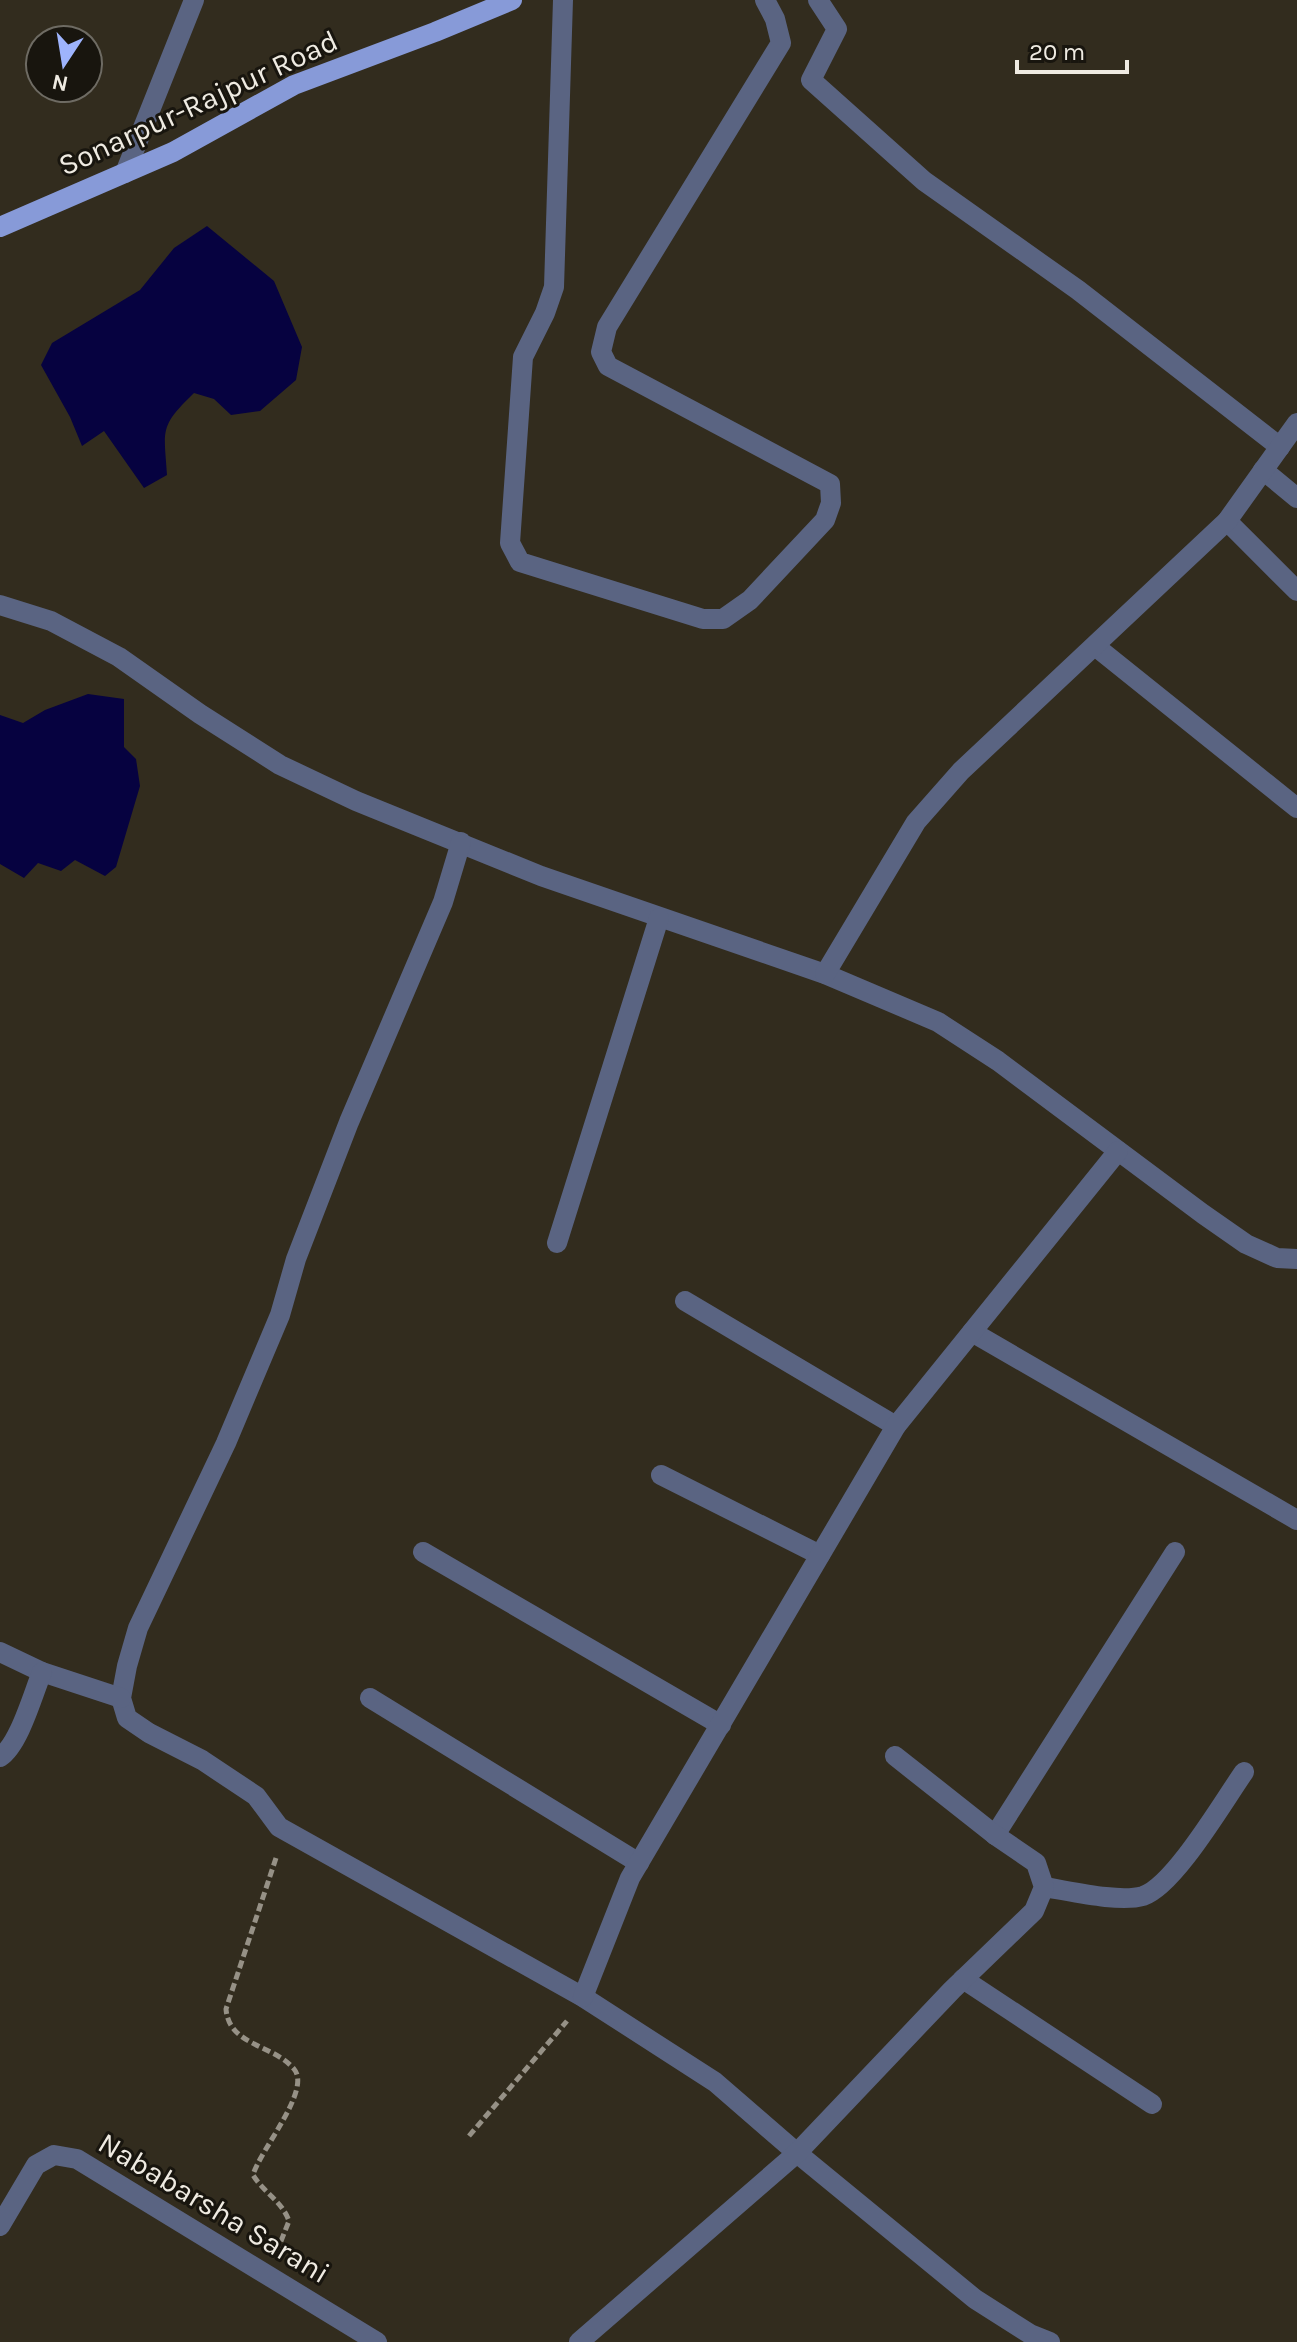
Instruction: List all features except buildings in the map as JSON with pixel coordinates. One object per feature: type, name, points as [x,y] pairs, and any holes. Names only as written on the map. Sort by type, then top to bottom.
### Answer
[{"type":"main road","name":"Sonarpur-Rajpur Road","points":[[0,227],[173,152],[294,85],[512,0]]},
{"type":"street","points":[[125,173],[194,0]]},
{"type":"street","points":[[563,0],[554,287],[523,357],[510,543],[520,562],[703,619],[723,619],[750,600],[825,520],[831,503],[830,484],[608,366],[601,352],[607,327],[781,43],[775,19],[765,0]]},
{"type":"street","points":[[818,0],[837,29],[811,80],[924,181],[1078,290],[1280,447]]},
{"type":"street","points":[[825,974],[916,822],[961,771],[1227,521],[1297,423]]},
{"type":"street","points":[[1263,470],[1297,498]]},
{"type":"street","points":[[1227,521],[1297,591]]},
{"type":"street","points":[[0,605],[51,621],[119,657],[280,765],[356,801],[541,876],[825,974],[938,1022],[998,1061],[1246,1244],[1277,1258],[1297,1259]]},
{"type":"street","points":[[1095,646],[1297,808]]},
{"type":"street","points":[[461,842],[443,902],[349,1122],[296,1259],[280,1315],[226,1443],[138,1628],[121,1698],[127,1718],[202,1760],[256,1796],[279,1827],[583,1997],[715,2082],[975,2299],[1030,2334],[1050,2342]]},
{"type":"street","points":[[557,1243],[659,918]]},
{"type":"street","points":[[583,1997],[630,1878],[896,1426],[1118,1151]]},
{"type":"street","points":[[685,1301],[896,1426]]},
{"type":"street","points":[[972,1332],[1297,1520]]},
{"type":"street","points":[[661,1475],[820,1555]]},
{"type":"street","points":[[423,1552],[721,1725]]},
{"type":"street","points":[[995,1835],[1175,1552]]},
{"type":"street","points":[[0,1652],[42,1672],[121,1698]]},
{"type":"street","points":[[0,1757],[6,1754],[16,1734],[42,1672]]},
{"type":"street","points":[[370,1698],[639,1863]]},
{"type":"street","points":[[579,2342],[797,2153],[963,1979],[1034,1911],[1044,1887],[1036,1863],[995,1835],[895,1756]]},
{"type":"street","points":[[1044,1887],[1117,1897],[1142,1896],[1167,1882],[1244,1772]]},
{"type":"street","points":[[963,1979],[1152,2104]]},
{"type":"street","name":"Nababarsha Sarani","points":[[0,2226],[36,2165],[54,2155],[77,2159],[377,2342]]},
{"type":"path","points":[[263,2271],[281,2243],[289,2221],[284,2207],[261,2188],[253,2175],[257,2162],[295,2098],[300,2082],[294,2069],[236,2034],[228,2023],[226,2009],[275,1866],[279,1827]]},
{"type":"path","points":[[469,2136],[560,2030],[583,1997]]},
{"type":"shaded area","points":[[207,226],[274,281],[302,347],[296,380],[260,411],[231,415],[214,399],[194,393],[175,414],[166,430],[167,475],[144,488],[104,431],[82,446],[41,365],[52,343],[140,290],[174,248]]},
{"type":"shaded area","points":[[88,694],[124,699],[124,747],[136,759],[140,786],[116,867],[105,876],[75,860],[61,871],[38,863],[24,878],[0,864],[0,715],[23,723],[45,710]]}]
